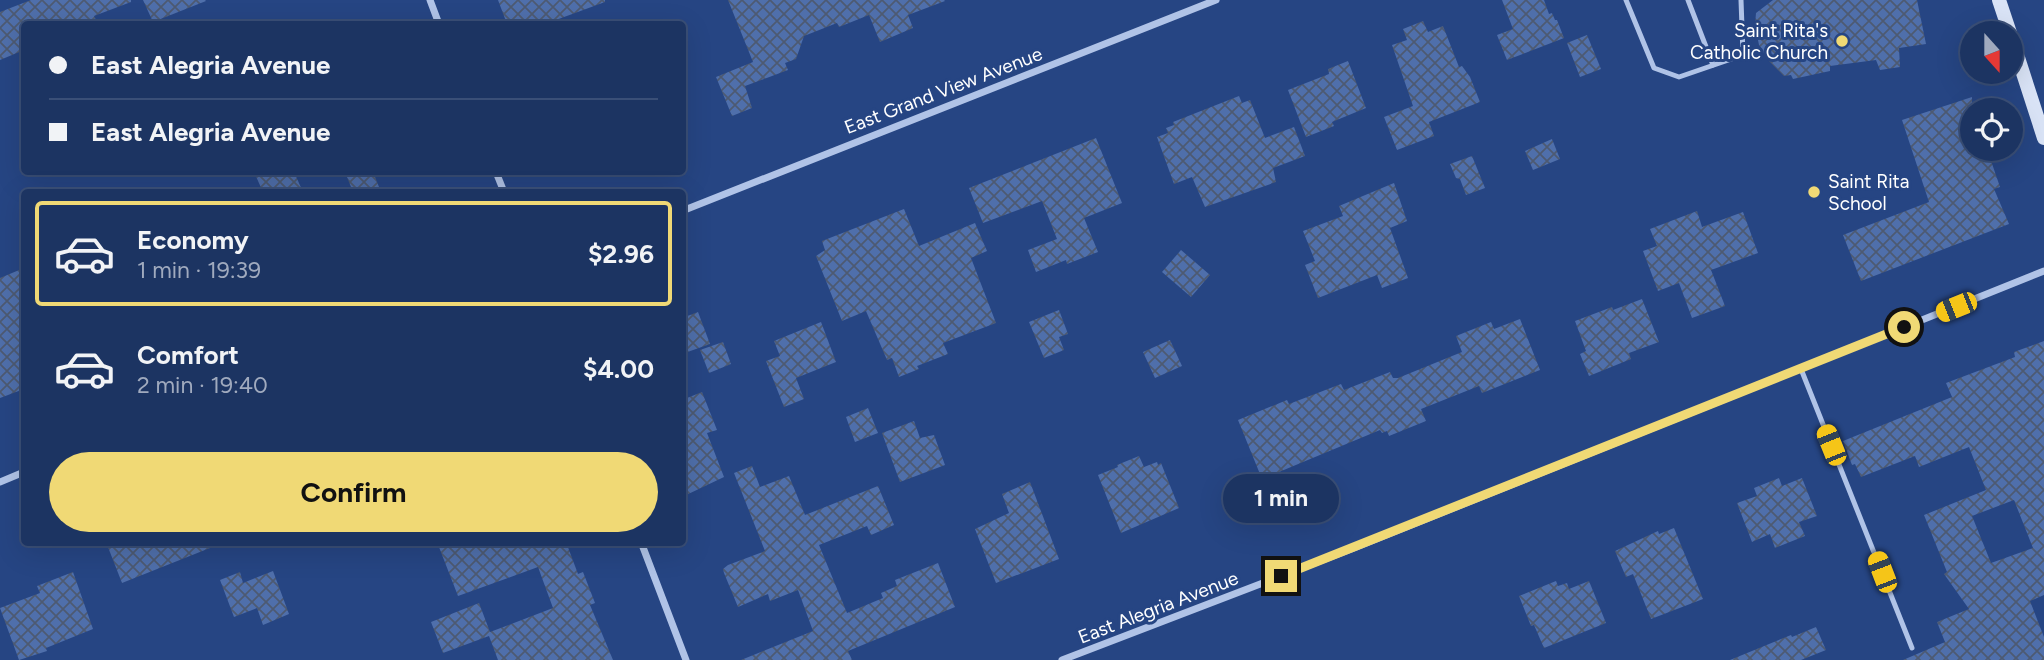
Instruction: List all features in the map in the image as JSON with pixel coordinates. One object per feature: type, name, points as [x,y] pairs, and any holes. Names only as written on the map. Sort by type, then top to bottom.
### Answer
[{"type":"street","points":[[430,0],[438,21]]},
{"type":"street","name":"East Grand View Avenue","points":[[686,209],[1216,0]]},
{"type":"street","points":[[1999,0],[2006,21]]},
{"type":"street","points":[[2023,73],[2043,134]]},
{"type":"street","name":"East Alegria Avenue","points":[[1062,660],[1354,548],[2044,271]]},
{"type":"street","points":[[0,482],[21,473]]},
{"type":"street","points":[[643,546],[687,660]]},
{"type":"lane","points":[[1626,0],[1654,68],[1679,77],[1743,54],[1741,0]]},
{"type":"lane","points":[[1688,0],[1713,65]]},
{"type":"lane","points":[[1801,369],[1912,648]]},
{"type":"building","points":[[31,0],[131,0],[94,16],[96,21],[21,21],[21,51],[0,60],[0,12]]},
{"type":"building","points":[[143,0],[206,1],[156,21],[153,21]]},
{"type":"building","points":[[498,0],[605,0],[553,21],[506,21]]},
{"type":"building","points":[[728,0],[945,1],[908,15],[913,28],[880,42],[869,15],[839,27],[837,23],[804,36],[796,59],[785,63],[788,70],[745,86],[752,108],[732,116],[716,77],[753,62]]},
{"type":"building","points":[[1502,0],[1544,0],[1549,14],[1552,13],[1557,20],[1564,38],[1507,60],[1497,35],[1513,29]]},
{"type":"building","name":"Saint Rita's Catholic Church","points":[[1773,0],[1917,0],[1926,44],[1899,48],[1900,67],[1880,70],[1876,60],[1830,66],[1830,71],[1793,79],[1791,75],[1784,76],[1769,61],[1759,45],[1755,25],[1756,13]]},
{"type":"building","points":[[1423,21],[1428,32],[1443,26],[1459,67],[1462,66],[1470,77],[1480,102],[1429,122],[1434,136],[1397,150],[1384,117],[1413,106],[1392,45],[1407,40],[1403,29]]},
{"type":"building","points":[[1587,35],[1601,69],[1580,77],[1567,43]]},
{"type":"building","points":[[1348,61],[1366,108],[1332,122],[1334,126],[1306,137],[1288,90],[1329,74],[1328,69]]},
{"type":"building","points":[[1239,96],[1242,103],[1250,100],[1265,138],[1294,127],[1305,156],[1273,168],[1276,182],[1205,207],[1192,177],[1174,184],[1157,137],[1168,133],[1166,128],[1174,125],[1173,122]]},
{"type":"building","points":[[1960,101],[1960,161],[1991,161],[2000,187],[1994,189],[2009,224],[1861,281],[1843,235],[1929,202],[1902,120]]},
{"type":"building","points":[[1096,138],[1122,203],[1084,218],[1098,252],[1067,264],[1066,260],[1036,272],[1028,250],[1057,239],[1042,201],[983,223],[969,188]]},
{"type":"building","points":[[1552,139],[1560,159],[1533,170],[1525,151]]},
{"type":"building","points":[[1472,156],[1485,188],[1466,195],[1450,164]]},
{"type":"building","points":[[255,175],[295,175],[302,189],[262,189]]},
{"type":"building","points":[[346,175],[374,175],[380,189],[352,189]]},
{"type":"building","points":[[1394,183],[1407,221],[1390,228],[1408,278],[1382,288],[1377,275],[1318,298],[1305,265],[1315,261],[1303,231],[1343,216],[1339,206]]},
{"type":"building","points":[[904,209],[919,246],[975,223],[987,251],[971,258],[996,323],[943,343],[948,354],[917,366],[919,369],[899,377],[892,358],[887,360],[866,311],[842,321],[816,256],[825,250],[822,241]]},
{"type":"building","points":[[1697,211],[1702,227],[1743,212],[1758,253],[1711,270],[1725,306],[1692,318],[1679,283],[1658,291],[1643,251],[1657,246],[1650,229]]},
{"type":"building","points":[[1181,250],[1210,275],[1191,297],[1162,272]]},
{"type":"building","points":[[21,269],[21,390],[0,398],[0,278]]},
{"type":"building","points":[[1642,299],[1659,342],[1629,353],[1631,359],[1589,376],[1580,354],[1586,351],[1575,321]]},
{"type":"building","points":[[1059,310],[1068,334],[1059,337],[1064,350],[1044,358],[1029,322]]},
{"type":"building","points":[[698,312],[710,344],[686,353],[686,316]]},
{"type":"building","points":[[1520,319],[1540,370],[1482,393],[1479,386],[1421,409],[1426,421],[1389,436],[1387,431],[1382,433],[1380,430],[1262,479],[1238,420],[1287,400],[1289,404],[1341,384],[1344,390],[1390,372],[1393,378],[1398,378],[1462,352],[1456,336],[1491,322],[1494,329]]},
{"type":"building","points":[[821,322],[836,362],[796,378],[804,399],[784,407],[766,361],[780,356],[774,341]]},
{"type":"building","points":[[1170,340],[1182,366],[1155,378],[1143,352]]},
{"type":"building","points":[[2044,341],[2044,595],[2030,601],[2044,637],[2044,660],[1903,660],[1945,642],[1937,622],[1969,609],[1944,574],[1947,572],[1924,515],[1986,490],[1969,447],[1919,467],[1915,456],[1861,477],[1855,464],[1852,465],[1843,441],[1952,397],[1946,383],[2015,357],[2014,352]],"holes":[[[2014,500],[2033,548],[1991,563],[1972,516]]]},
{"type":"building","points":[[723,342],[731,364],[709,373],[700,350]]},
{"type":"building","points":[[702,392],[717,430],[707,433],[724,477],[686,495],[686,398]]},
{"type":"building","points":[[868,408],[878,433],[855,442],[846,417]]},
{"type":"building","points":[[914,421],[920,438],[934,435],[945,465],[900,482],[882,433]]},
{"type":"building","points":[[1139,456],[1144,467],[1161,463],[1179,508],[1121,533],[1098,475]]},
{"type":"building","points":[[752,466],[760,487],[789,476],[805,515],[878,486],[894,525],[871,535],[867,526],[819,545],[847,613],[883,598],[881,593],[897,586],[895,580],[938,563],[955,607],[848,651],[852,660],[741,660],[813,631],[798,590],[770,601],[768,594],[738,607],[724,573],[723,569],[728,565],[765,551],[734,473]]},
{"type":"building","points":[[1779,478],[1782,486],[1802,478],[1817,516],[1799,522],[1805,536],[1775,548],[1770,534],[1752,542],[1737,503],[1757,496],[1754,488]]},
{"type":"building","points":[[1030,482],[1059,559],[996,583],[975,529],[1009,513],[1002,494]]},
{"type":"building","points":[[1674,528],[1703,599],[1651,619],[1633,574],[1626,577],[1615,551],[1658,531],[1659,534]]},
{"type":"building","points":[[108,546],[215,546],[122,583]]},
{"type":"building","points":[[439,546],[568,546],[578,574],[583,572],[595,603],[590,605],[613,660],[498,660],[489,636],[443,653],[431,622],[479,603],[490,632],[553,608],[538,567],[458,596]]},
{"type":"building","points":[[273,571],[289,614],[263,625],[257,608],[234,617],[220,580],[240,572],[243,583]]},
{"type":"building","points":[[73,572],[93,629],[46,648],[47,651],[19,660],[0,608],[40,593],[37,586]]},
{"type":"building","points":[[1556,581],[1558,586],[1567,583],[1569,589],[1589,581],[1606,623],[1544,648],[1534,625],[1531,626],[1519,596]]},
{"type":"building","points":[[1816,627],[1826,650],[1801,660],[1730,660],[1791,635],[1792,637]]},
{"type":"place","name":"Saint Rita's Catholic Church","points":[[1842,41]]},
{"type":"place","name":"Saint Rita School","points":[[1814,192]]},
{"type":"route","points":[[1281,576],[1904,327]]}]
